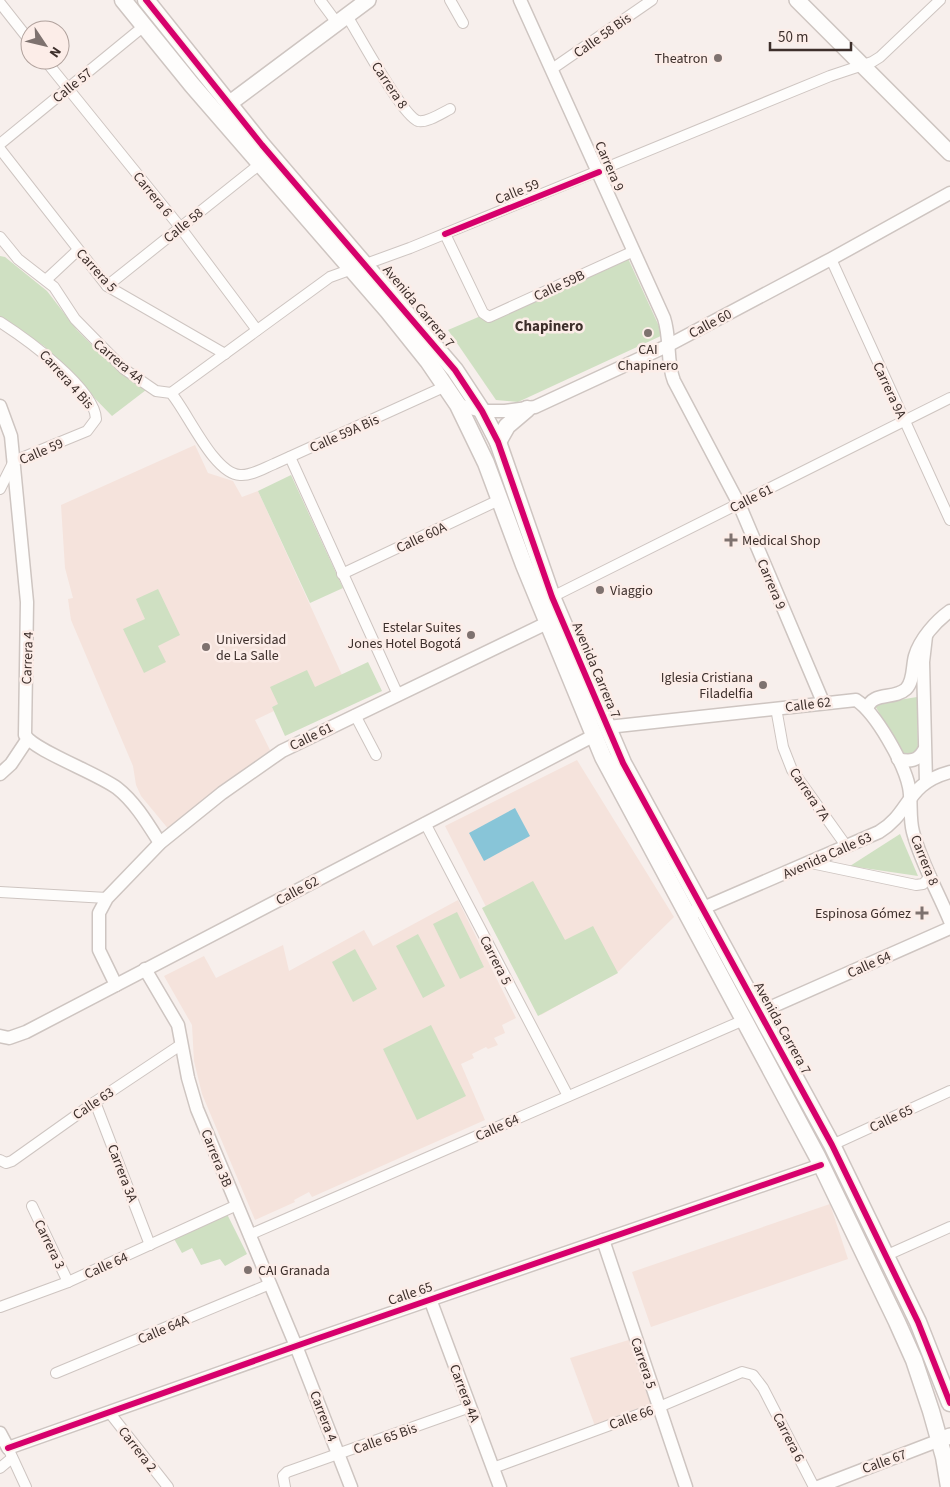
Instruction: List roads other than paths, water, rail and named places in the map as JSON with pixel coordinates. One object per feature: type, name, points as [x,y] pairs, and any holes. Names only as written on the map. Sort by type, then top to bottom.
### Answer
[{"type":"main road","name":"Avenida Carrera 7","points":[[123,0],[260,164],[359,266],[455,370],[482,411],[498,442],[552,597],[627,771],[832,1145],[926,1341],[950,1403]]},
{"type":"main road","name":"Avenida Carrera 7","points":[[146,0],[306,196],[458,404],[486,463],[547,623],[593,736],[624,799],[821,1164],[906,1342],[945,1438],[949,1487]]},
{"type":"main road","points":[[230,103],[368,0]]},
{"type":"main road","points":[[797,0],[950,152]]},
{"type":"main road","points":[[498,442],[507,426],[527,409]]},
{"type":"street","name":"Carrera 8","points":[[320,0],[342,20],[412,117],[418,121],[426,120],[450,109]]},
{"type":"street","points":[[450,0],[463,23]]},
{"type":"street","name":"Carrera 9","points":[[520,0],[664,318],[669,345],[670,367],[674,381],[739,504],[823,702]]},
{"type":"street","name":"Calle 58 Bis","points":[[552,69],[652,0]]},
{"type":"street","name":"Calle 59","points":[[171,393],[324,281],[599,172],[880,57],[940,0]]},
{"type":"street","points":[[1,2],[20,28]]},
{"type":"street","name":"Calle 57","points":[[0,144],[144,26]]},
{"type":"street","name":"Carrera 6","points":[[53,70],[180,227],[257,330]]},
{"type":"street","name":"Carrera 5","points":[[0,149],[107,286],[225,354]]},
{"type":"street","name":"Calle 58","points":[[107,286],[260,164]]},
{"type":"street","name":"Calle 60","points":[[458,404],[482,411],[527,409],[669,345],[950,193]]},
{"type":"street","name":"Calle 59B","points":[[445,234],[483,313],[492,316],[634,251]]},
{"type":"street","name":"Carrera 4A","points":[[0,239],[18,258],[47,279],[75,319],[124,369],[156,391],[171,393]]},
{"type":"street","points":[[47,279],[78,250]]},
{"type":"street","name":"Carrera 9A","points":[[831,259],[950,520]]},
{"type":"street","name":"Carrera 4 Bis","points":[[0,322],[49,356],[93,404],[96,419],[94,425]]},
{"type":"street","name":"Calle 59A Bis","points":[[171,393],[220,466],[227,471],[241,475],[290,458],[446,386]]},
{"type":"street","name":"Calle 61","points":[[552,597],[950,398]]},
{"type":"street","name":"Carrera 4","points":[[0,406],[10,429],[28,621],[24,729],[27,740]]},
{"type":"street","name":"Calle 59","points":[[0,489],[14,462],[87,431],[94,425]]},
{"type":"street","points":[[290,458],[398,695]]},
{"type":"street","name":"Calle 60A","points":[[342,574],[499,500]]},
{"type":"street","points":[[910,797],[909,786],[898,759],[867,709],[869,704],[876,698],[900,693],[908,686],[915,656],[926,636],[936,622],[950,611]]},
{"type":"street","name":"Calle 61","points":[[116,985],[102,958],[98,944],[100,913],[107,898],[160,843],[222,793],[282,750],[547,623]]},
{"type":"street","points":[[926,636],[923,662],[926,782]]},
{"type":"street","name":"Calle 62","points":[[608,727],[823,702],[854,700],[867,709]]},
{"type":"street","name":"Carrera 7A","points":[[776,708],[783,747],[792,770],[847,847]]},
{"type":"street","points":[[355,715],[376,755]]},
{"type":"street","name":"Calle 62","points":[[0,1036],[10,1038],[18,1036],[593,736]]},
{"type":"street","points":[[0,774],[11,764],[27,740],[38,748],[90,771],[118,789],[138,811],[160,843]]},
{"type":"street","points":[[898,759],[910,761],[916,759],[924,750]]},
{"type":"street","name":"Avenida Calle 63","points":[[687,915],[847,847],[888,827],[910,797],[926,782],[950,772]]},
{"type":"street","name":"Carrera 8","points":[[910,797],[913,832],[950,921]]},
{"type":"street","name":"Carrera 5","points":[[425,823],[568,1096]]},
{"type":"street","points":[[811,862],[916,885],[923,884],[931,876]]},
{"type":"street","points":[[0,892],[107,898]]},
{"type":"street","name":"Calle 64","points":[[760,1012],[950,928]]},
{"type":"street","name":"Carrera 3B","points":[[146,969],[174,1015],[191,1091],[296,1346]]},
{"type":"street","name":"Calle 64","points":[[249,1235],[744,1020]]},
{"type":"street","name":"Calle 63","points":[[3,1161],[12,1161],[95,1102],[182,1044]]},
{"type":"street","name":"Calle 65","points":[[832,1145],[950,1090]]},
{"type":"street","name":"Carrera 3A","points":[[95,1102],[150,1245]]},
{"type":"street","name":"Calle 65","points":[[0,1468],[10,1453],[109,1412],[821,1164]]},
{"type":"street","name":"Calle 64","points":[[0,1307],[68,1282],[237,1205]]},
{"type":"street","name":"Carrera 3","points":[[32,1206],[68,1282]]},
{"type":"street","points":[[885,1256],[950,1228]]},
{"type":"street","name":"Carrera 5","points":[[603,1240],[686,1487]]},
{"type":"street","name":"Calle 64A","points":[[56,1373],[270,1284]]},
{"type":"street","name":"Carrera 4A","points":[[430,1299],[500,1487]]},
{"type":"street","name":"Carrera 4","points":[[296,1346],[351,1487]]},
{"type":"street","name":"Calle 66","points":[[493,1468],[659,1407],[742,1372],[753,1375],[764,1388]]},
{"type":"street","name":"Carrera 6","points":[[764,1388],[814,1487]]},
{"type":"street","name":"Calle 65 Bis","points":[[285,1487],[284,1474],[470,1407]]},
{"type":"street","name":"Carrera 2","points":[[109,1412],[168,1487]]},
{"type":"street","points":[[0,1433],[26,1487]]},
{"type":"street","name":"Calle 67","points":[[818,1487],[945,1438]]},
{"type":"water","points":[[515,808],[530,836],[484,861],[469,833]]},
{"type":"place","name":"Theatron","points":[[718,58]]},
{"type":"place","name":"CAI Chapinero","points":[[648,333]]},
{"type":"place","name":"Medical Shop","points":[[731,540]]},
{"type":"place","name":"Viaggio","points":[[600,590]]},
{"type":"place","name":"Estelar Suites Jones Hotel Bogotá","points":[[471,635]]},
{"type":"place","name":"Universidad de La Salle","points":[[206,647]]},
{"type":"place","name":"Iglesia Cristiana Filadelfia","points":[[763,685]]},
{"type":"place","name":"Espinosa Gómez","points":[[922,913]]},
{"type":"place","name":"CAI Granada","points":[[248,1270]]},
{"type":"district","name":"Chapinero","points":[[549,326]]}]
